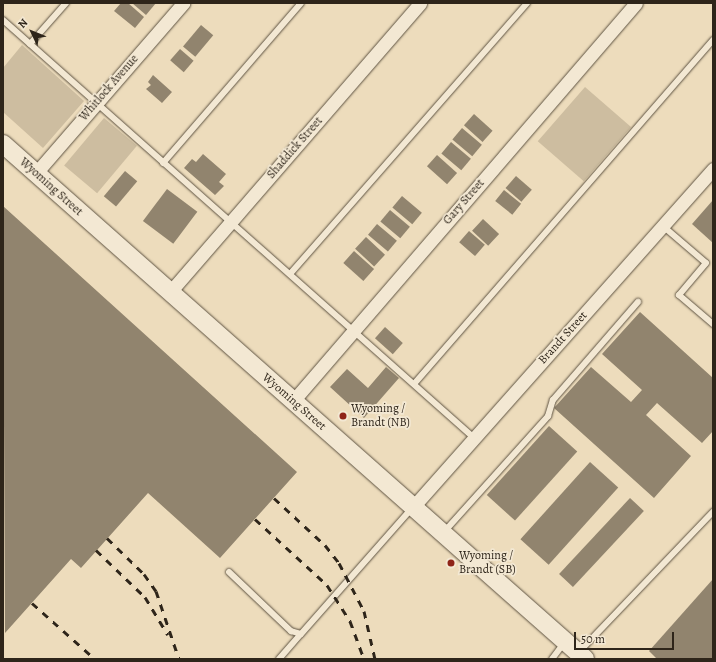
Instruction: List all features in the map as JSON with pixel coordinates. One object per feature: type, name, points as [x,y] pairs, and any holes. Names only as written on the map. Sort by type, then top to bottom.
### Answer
[{"type":"street","name":"Whitlock Avenue","points":[[36,173],[183,3]]},
{"type":"street","name":"Shaddick Street","points":[[170,292],[420,3]]},
{"type":"street","name":"Gary Street","points":[[292,401],[636,3]]},
{"type":"street","name":"Wyoming Street","points":[[3,144],[576,651]]},
{"type":"street","name":"Brandt Street","points":[[413,507],[473,437],[664,227],[713,169]]},
{"type":"lane","points":[[30,44],[66,3]]},
{"type":"lane","points":[[163,163],[301,3]]},
{"type":"lane","points":[[290,274],[527,3]]},
{"type":"lane","points":[[3,20],[473,437]]},
{"type":"lane","points":[[414,384],[713,40]]},
{"type":"lane","points":[[664,227],[706,263],[679,294],[713,324]]},
{"type":"lane","points":[[443,533],[548,416],[553,400],[638,302]]},
{"type":"lane","points":[[279,659],[413,507]]},
{"type":"lane","points":[[552,659],[576,651],[713,512]]},
{"type":"lane","points":[[229,572],[291,631],[301,634]]},
{"type":"shaded area","points":[[22,45],[84,101],[43,148],[3,112],[3,68]]},
{"type":"shaded area","points":[[585,87],[631,127],[584,181],[538,141]]},
{"type":"shaded area","points":[[104,118],[137,146],[97,193],[64,165]]},
{"type":"building","points":[[121,3],[128,3],[144,17],[135,28],[114,11]]},
{"type":"building","points":[[132,3],[156,3],[146,15]]},
{"type":"building","points":[[201,25],[213,35],[195,57],[183,46]]},
{"type":"building","points":[[180,49],[194,61],[184,72],[170,60]]},
{"type":"building","points":[[153,75],[172,92],[162,103],[146,89],[151,85],[148,82]]},
{"type":"building","points":[[474,114],[493,131],[483,142],[464,125]]},
{"type":"building","points":[[462,128],[482,145],[472,156],[452,139]]},
{"type":"building","points":[[451,142],[471,159],[461,170],[441,153]]},
{"type":"building","points":[[203,154],[226,174],[219,182],[224,186],[215,195],[184,168],[192,159],[196,162]]},
{"type":"building","points":[[437,155],[457,173],[447,184],[427,166]]},
{"type":"building","points":[[125,171],[137,181],[116,207],[104,196]]},
{"type":"building","points":[[516,176],[532,190],[521,202],[506,188]]},
{"type":"building","points":[[167,189],[197,212],[173,244],[143,221]]},
{"type":"building","points":[[504,190],[521,204],[512,215],[495,201]]},
{"type":"building","points":[[402,196],[422,213],[412,224],[392,207]]},
{"type":"building","points":[[713,200],[713,243],[692,224]]},
{"type":"building","points":[[3,206],[297,472],[220,558],[148,493],[81,568],[71,559],[5,633]]},
{"type":"building","points":[[390,210],[410,227],[400,238],[380,221]]},
{"type":"building","points":[[483,219],[499,234],[488,246],[472,231]]},
{"type":"building","points":[[377,224],[397,241],[388,251],[368,235]]},
{"type":"building","points":[[469,231],[485,245],[475,256],[459,242]]},
{"type":"building","points":[[366,237],[385,255],[374,266],[355,249]]},
{"type":"building","points":[[354,251],[374,269],[363,281],[343,263]]},
{"type":"building","points":[[640,312],[713,378],[713,431],[702,443],[657,403],[646,415],[691,456],[654,498],[554,408],[591,367],[631,402],[642,390],[602,354]]},
{"type":"building","points":[[385,327],[403,343],[393,354],[375,338]]},
{"type":"building","points":[[386,367],[399,378],[364,418],[330,387],[347,369],[368,388]]},
{"type":"building","points":[[549,426],[577,451],[515,521],[487,495]]},
{"type":"building","points":[[590,462],[618,487],[549,565],[520,539]]},
{"type":"building","points":[[630,498],[644,511],[573,587],[559,574]]},
{"type":"building","points":[[713,579],[713,659],[657,659],[649,651]]},
{"type":"railway","points":[[274,498],[325,545],[339,563],[364,611],[375,659]]},
{"type":"railway","points":[[255,519],[327,585],[350,621],[364,659]]},
{"type":"railway","points":[[107,538],[144,574],[156,591],[179,659]]},
{"type":"railway","points":[[96,550],[145,597],[168,635]]},
{"type":"railway","points":[[32,603],[95,659]]},
{"type":"place","name":"Wyoming / Brandt (NB)","points":[[343,416]]},
{"type":"place","name":"Wyoming / Brandt (SB)","points":[[451,563]]}]
